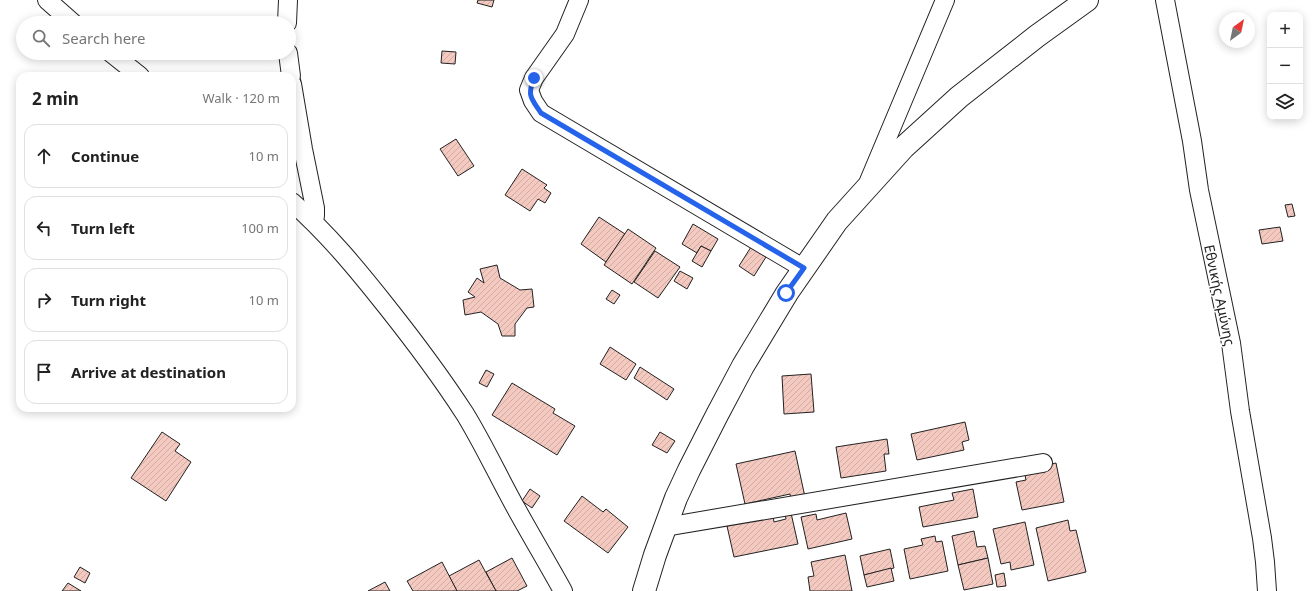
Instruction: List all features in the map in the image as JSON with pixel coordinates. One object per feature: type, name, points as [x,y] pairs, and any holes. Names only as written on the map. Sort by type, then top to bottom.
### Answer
[{"type":"street","points":[[47,0],[65,16]]},
{"type":"street","points":[[287,16],[288,0]]},
{"type":"street","points":[[579,0],[565,34],[534,78],[529,90],[532,101],[541,113],[804,268]]},
{"type":"street","points":[[866,188],[945,0]]},
{"type":"street","points":[[644,591],[665,527],[688,470],[751,353],[786,293],[837,221],[904,147],[959,97],[1037,36],[1088,0]]},
{"type":"street","name":"Εθνικής Αμύνης","points":[[1165,0],[1192,141],[1200,197],[1231,343],[1241,418],[1262,538],[1267,591]]},
{"type":"street","points":[[120,60],[135,72]]},
{"type":"street","points":[[289,60],[290,72]]},
{"type":"street","points":[[296,108],[315,208],[315,216],[312,220]]},
{"type":"street","points":[[296,206],[312,220],[343,253],[362,276],[412,338],[453,396],[476,433],[518,512],[563,591]]},
{"type":"street","points":[[665,527],[1043,463]]},
{"type":"building","points":[[478,0],[494,0],[492,7],[477,3]]},
{"type":"building","points":[[442,51],[456,52],[455,64],[441,63]]},
{"type":"building","points":[[456,139],[474,166],[458,176],[440,149]]},
{"type":"building","points":[[522,169],[547,185],[544,188],[551,193],[545,203],[538,199],[530,211],[505,195]]},
{"type":"building","points":[[1292,204],[1295,216],[1288,217],[1285,205]]},
{"type":"building","points":[[599,217],[625,234],[606,262],[581,244]]},
{"type":"building","points":[[693,224],[718,239],[711,251],[701,246],[697,253],[682,244]]},
{"type":"building","points":[[1280,227],[1283,241],[1262,244],[1259,230]]},
{"type":"building","points":[[628,229],[656,248],[632,284],[604,265]]},
{"type":"building","points":[[701,246],[711,251],[702,267],[692,261]]},
{"type":"building","points":[[751,247],[766,257],[754,276],[739,266]]},
{"type":"building","points":[[655,251],[680,267],[658,298],[634,282]]},
{"type":"building","points":[[497,265],[500,278],[520,290],[532,289],[534,307],[527,308],[515,324],[515,336],[502,336],[498,324],[481,312],[465,315],[463,300],[475,297],[468,292],[477,278],[484,283],[480,269]]},
{"type":"building","points":[[680,271],[693,278],[687,289],[674,281]]},
{"type":"building","points":[[612,290],[620,295],[614,304],[606,299]]},
{"type":"building","points":[[610,347],[636,364],[626,380],[600,364]]},
{"type":"building","points":[[640,367],[674,389],[667,400],[634,378]]},
{"type":"building","points":[[486,370],[494,374],[487,387],[479,383]]},
{"type":"building","points":[[811,374],[814,412],[784,414],[782,376]]},
{"type":"building","points":[[512,383],[555,409],[553,413],[575,426],[557,455],[492,415]]},
{"type":"building","points":[[965,422],[969,440],[962,442],[964,450],[917,460],[911,434]]},
{"type":"building","points":[[162,432],[180,444],[175,451],[191,462],[166,501],[131,478]]},
{"type":"building","points":[[660,432],[675,441],[667,453],[652,445]]},
{"type":"building","points":[[887,439],[889,454],[884,454],[886,471],[841,478],[836,447]]},
{"type":"building","points":[[795,451],[805,497],[791,500],[790,494],[745,504],[736,464]]},
{"type":"building","points":[[1056,463],[1064,502],[1022,510],[1016,482],[1026,480],[1024,470]]},
{"type":"building","points":[[530,489],[540,496],[532,508],[522,501]]},
{"type":"building","points":[[973,489],[978,517],[923,527],[919,507],[954,500],[952,493]]},
{"type":"building","points":[[582,496],[603,512],[606,509],[628,527],[608,553],[564,521]]},
{"type":"building","points":[[791,513],[798,544],[734,557],[727,526],[773,516],[774,522],[786,519],[785,514]]},
{"type":"building","points":[[846,513],[852,539],[808,549],[801,517],[816,514],[817,520]]},
{"type":"building","points":[[1068,520],[1070,531],[1076,530],[1086,572],[1048,581],[1036,528]]},
{"type":"building","points":[[1025,522],[1034,565],[1011,570],[1010,562],[1001,564],[993,529]]},
{"type":"building","points":[[974,531],[977,547],[985,546],[988,558],[958,565],[952,536]]},
{"type":"building","points":[[935,536],[936,542],[942,541],[948,571],[910,579],[904,549],[923,545],[921,539]]},
{"type":"building","points":[[890,549],[894,568],[864,575],[860,556]]},
{"type":"building","points":[[845,555],[852,591],[810,591],[808,577],[814,576],[811,562]]},
{"type":"building","points":[[512,558],[527,586],[517,591],[496,591],[486,572]]},
{"type":"building","points":[[988,558],[993,584],[964,590],[958,565]]},
{"type":"building","points":[[479,560],[496,591],[457,591],[449,576]]},
{"type":"building","points":[[442,562],[457,591],[413,591],[407,581]]},
{"type":"building","points":[[80,567],[90,573],[85,583],[74,577]]},
{"type":"building","points":[[891,568],[894,581],[867,587],[864,575]]},
{"type":"building","points":[[1004,573],[1006,586],[997,587],[995,575]]},
{"type":"building","points":[[385,582],[390,591],[368,591]]},
{"type":"building","points":[[68,583],[81,591],[62,591]]},
{"type":"route","points":[[534,78],[529,90],[532,101],[541,113],[804,268],[786,293]]}]
